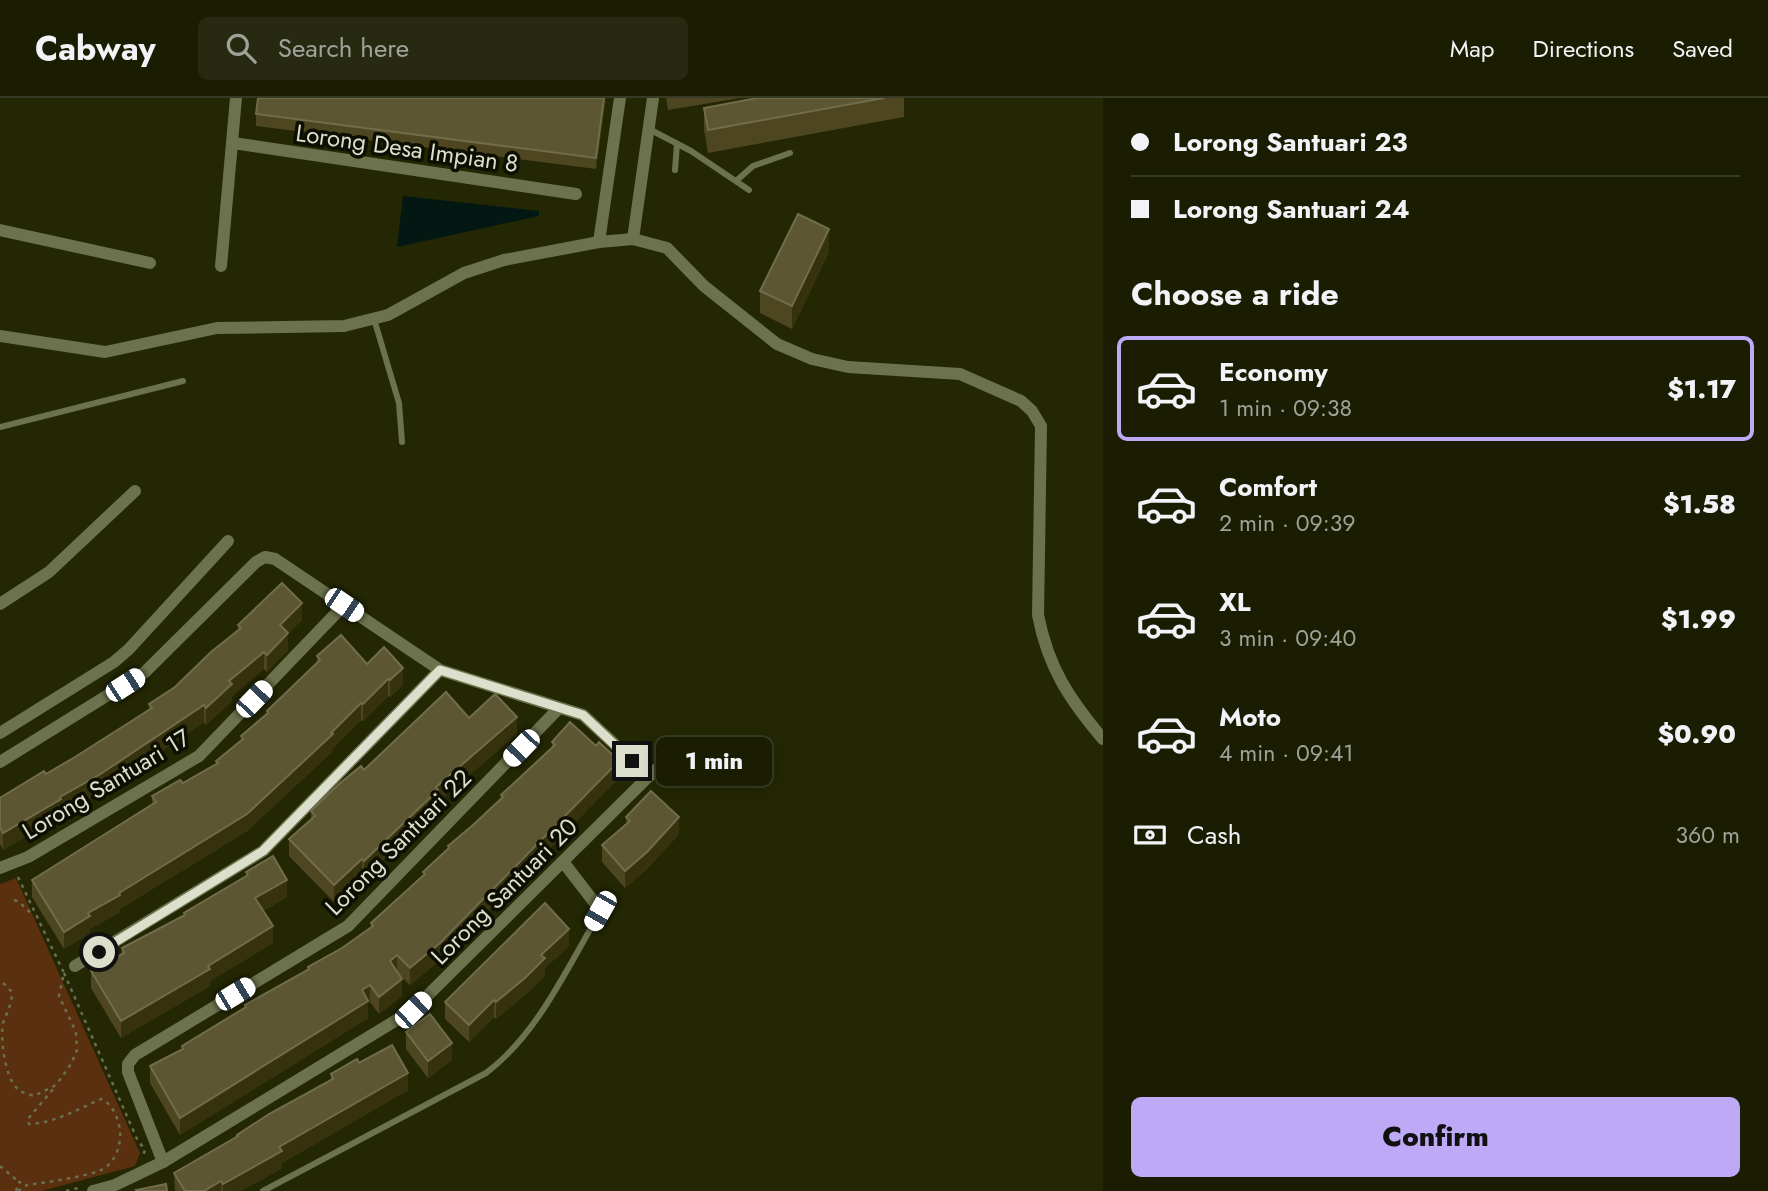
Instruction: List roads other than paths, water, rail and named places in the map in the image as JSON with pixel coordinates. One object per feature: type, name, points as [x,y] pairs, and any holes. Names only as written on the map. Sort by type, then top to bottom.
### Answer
[{"type":"street","points":[[220,266],[236,98]]},
{"type":"street","points":[[599,242],[620,98]]},
{"type":"street","points":[[633,239],[653,98]]},
{"type":"street","name":"Lorong Desa Impian 8","points":[[233,143],[576,194]]},
{"type":"street","points":[[0,230],[150,263]]},
{"type":"street","points":[[0,336],[105,352],[217,328],[344,326],[388,315],[464,273],[503,260],[599,242],[633,239],[667,248],[704,286],[777,344],[812,359],[848,367],[960,374],[1021,401],[1032,411],[1041,426],[1038,615],[1041,630],[1048,658],[1065,689],[1103,739]]},
{"type":"street","points":[[0,604],[49,572],[135,491]]},
{"type":"street","points":[[0,733],[114,662],[228,541]]},
{"type":"street","points":[[0,762],[145,672],[256,562],[265,558],[275,559],[440,670],[583,715],[649,776]]},
{"type":"street","name":"Lorong Santuari 17","points":[[0,868],[28,857],[199,756],[344,605]]},
{"type":"street","points":[[69,970],[263,851],[440,670]]},
{"type":"street","name":"Lorong Santuari 22","points":[[163,1162],[128,1072],[128,1064],[135,1055],[348,926],[559,708]]},
{"type":"street","name":"Lorong Santuari 20","points":[[92,1187],[115,1185],[163,1162],[413,1010],[677,751]]},
{"type":"street","points":[[564,863],[600,911]]},
{"type":"lane","points":[[649,129],[749,190]]},
{"type":"lane","points":[[675,170],[677,144]]},
{"type":"lane","points":[[736,181],[753,166],[790,153]]},
{"type":"lane","points":[[374,319],[399,403],[402,442]]},
{"type":"lane","points":[[0,427],[183,381]]},
{"type":"lane","points":[[263,1191],[486,1073],[504,1059],[525,1037],[600,911]]},
{"type":"water","points":[[403,196],[539,211],[539,216],[397,247]]}]
